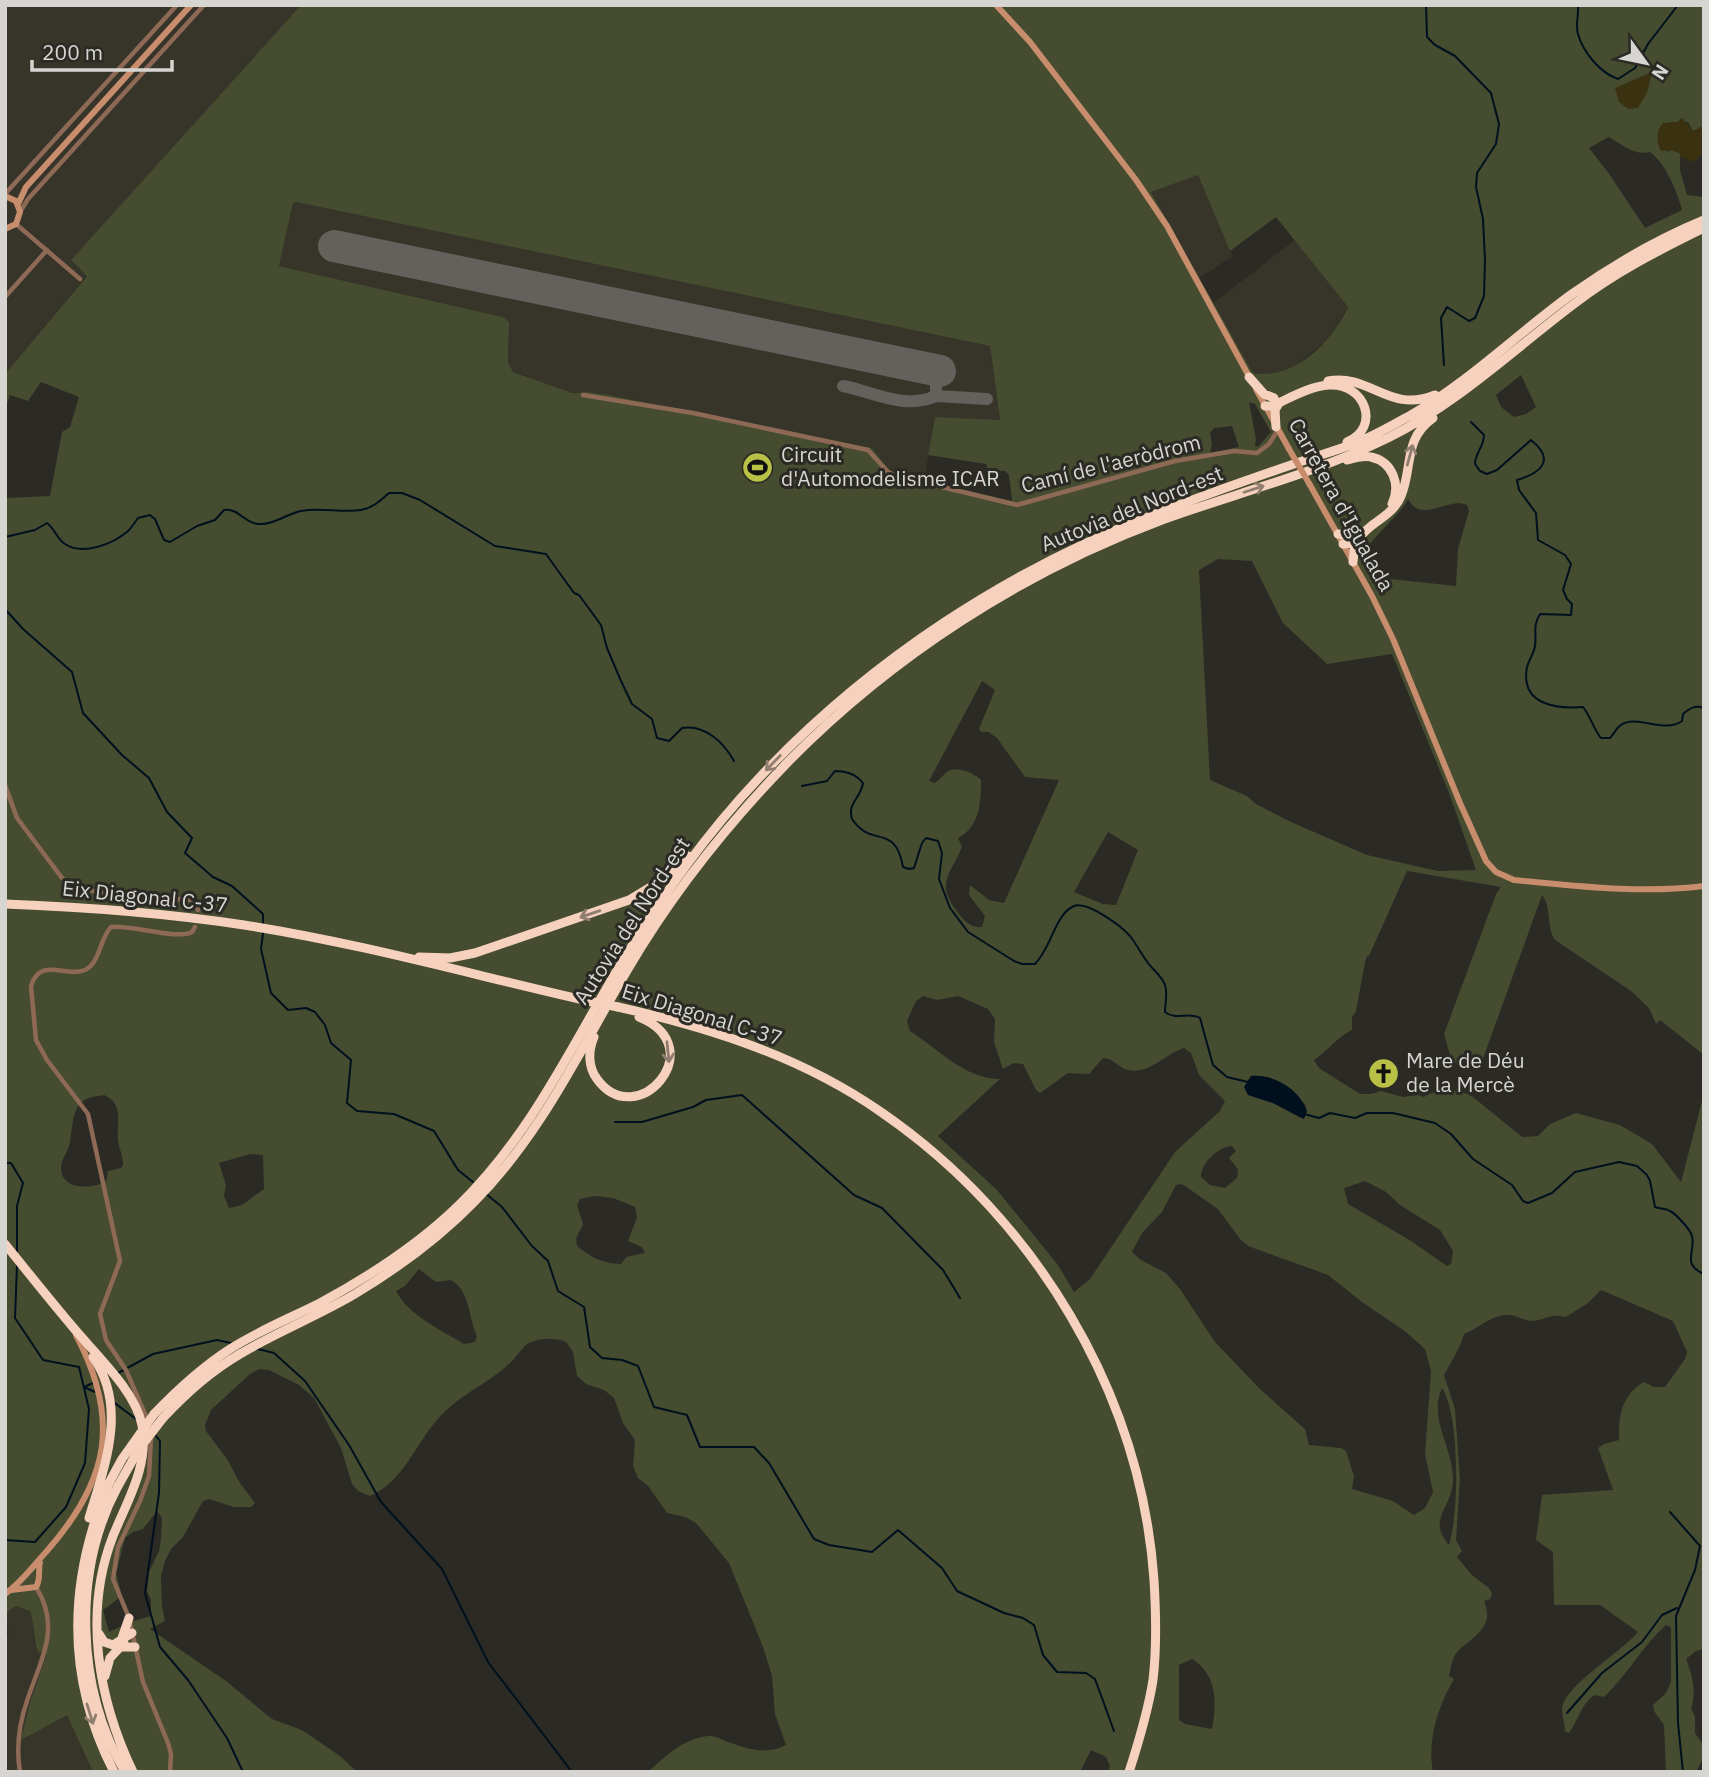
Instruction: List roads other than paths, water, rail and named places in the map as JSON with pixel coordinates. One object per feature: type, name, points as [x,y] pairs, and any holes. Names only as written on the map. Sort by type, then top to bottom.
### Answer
[{"type":"highway","name":"Autovia del Nord-est","points":[[114,1772],[97,1735],[83,1684],[77,1636],[81,1574],[92,1525],[113,1484],[159,1416],[186,1382],[232,1348],[328,1298],[389,1262],[442,1220],[473,1190],[504,1156],[539,1108],[640,933],[707,837],[781,754],[843,699],[905,650],[977,601],[1049,561],[1106,534],[1359,442],[1414,413],[1450,389],[1572,294],[1649,247],[1704,220]]},
{"type":"highway","name":"Autovia del Nord-est","points":[[159,1416],[201,1381],[241,1353],[342,1301],[400,1265],[474,1202],[510,1162],[543,1117],[629,967],[687,880],[760,792],[835,717],[920,650],[1006,594],[1087,552],[1161,521],[1329,465],[1388,438],[1433,413],[1514,354],[1576,302],[1650,254],[1704,228]]},
{"type":"highway","points":[[1343,544],[1354,539],[1396,505],[1402,495],[1408,456],[1427,422],[1488,379],[1514,354]]},
{"type":"highway","points":[[1249,376],[1264,394],[1276,401],[1330,385],[1347,387],[1359,394],[1366,410],[1363,426],[1354,439],[1294,464]]},
{"type":"highway","points":[[1265,406],[1335,379],[1347,379],[1404,401],[1429,398],[1450,389]]},
{"type":"highway","points":[[1276,401],[1277,428]]},
{"type":"highway","points":[[1329,465],[1370,457],[1385,463],[1396,484],[1395,496],[1384,516]]},
{"type":"highway","points":[[1338,534],[1354,539]]},
{"type":"highway","points":[[1353,562],[1354,539]]},
{"type":"highway","points":[[386,952],[432,958],[463,956],[629,900],[667,877],[707,837]]},
{"type":"highway","points":[[5,898],[77,904],[93,908]]},
{"type":"highway","name":"Eix Diagonal C-37","points":[[5,906],[93,908],[244,925],[386,952],[676,1021],[726,1037],[778,1055],[839,1086],[882,1112],[935,1153],[977,1192],[1015,1236],[1058,1294],[1092,1353],[1120,1417],[1144,1499],[1156,1605],[1155,1656],[1144,1725],[1129,1772]]},
{"type":"highway","points":[[620,1008],[659,1028],[670,1048],[670,1063],[663,1079],[650,1091],[636,1096],[621,1095],[607,1089],[596,1077],[590,1058],[592,1043],[626,978],[629,967]]},
{"type":"highway","points":[[5,1244],[70,1324],[103,1376],[111,1403],[110,1444],[80,1552],[81,1574]]},
{"type":"highway","points":[[103,1376],[118,1381],[136,1409],[141,1424],[143,1446],[138,1478],[114,1535],[101,1577],[97,1628],[106,1698],[123,1751],[133,1772]]},
{"type":"highway","name":"Autovia del Nord-est","points":[[113,1484],[93,1558],[88,1591],[87,1639],[96,1699],[108,1737],[125,1772]]},
{"type":"highway","points":[[101,1577],[100,1638],[111,1645],[133,1639]]},
{"type":"highway","points":[[106,1698],[106,1667],[121,1643],[129,1618]]},
{"type":"street","points":[[6,195],[177,5]]},
{"type":"street","points":[[16,224],[26,187],[191,5]]},
{"type":"street","points":[[19,208],[204,5]]},
{"type":"street","name":"Carretera d'Igualada","points":[[996,5],[1046,63],[1136,180],[1167,226],[1372,596],[1393,639],[1460,803],[1491,868],[1514,880],[1617,889],[1704,886]]},
{"type":"street","points":[[6,195],[26,187]]},
{"type":"street","points":[[6,195],[19,208]]},
{"type":"street","points":[[5,229],[16,224]]},
{"type":"street","points":[[16,224],[80,279]]},
{"type":"street","points":[[5,297],[47,250]]},
{"type":"street","name":"Camí de l'aeròdrom","points":[[583,395],[693,413],[868,450],[888,472],[896,476],[1017,505],[1175,461],[1234,451],[1257,453],[1269,444],[1277,428]]},
{"type":"street","points":[[5,785],[17,818],[71,886],[84,891],[192,900],[198,911]]},
{"type":"street","points":[[170,1772],[171,1754],[168,1743],[143,1682],[129,1618],[116,1587],[113,1571],[118,1547],[149,1476],[150,1426],[126,1370],[106,1340],[100,1314],[120,1261],[88,1114],[47,1060],[36,1040],[31,986],[33,979],[40,972],[78,971],[87,968],[94,961],[105,934],[111,928],[140,928],[184,935],[192,932],[195,927]]},
{"type":"street","points":[[7,1593],[73,1521],[93,1482],[103,1443],[100,1397],[103,1376],[70,1324]]},
{"type":"street","points":[[7,1593],[32,1587],[39,1582],[42,1557]]},
{"type":"street","points":[[26,1575],[38,1576]]},
{"type":"street","points":[[20,1772],[19,1737],[22,1719],[43,1662],[48,1640],[48,1614],[32,1587],[24,1582],[26,1575]]},
{"type":"water","points":[[1251,1076],[1285,1084],[1303,1103],[1307,1111],[1304,1119],[1273,1103],[1248,1095],[1244,1087]]},
{"type":"waterway","points":[[1426,5],[1427,37],[1435,45],[1455,56],[1491,93],[1499,124],[1496,144],[1477,173],[1476,187],[1483,219],[1484,296],[1475,318],[1469,321],[1447,307],[1441,318],[1444,365]]},
{"type":"waterway","points":[[1578,5],[1577,31],[1580,41],[1593,61],[1618,79],[1635,68],[1648,44],[1678,5]]},
{"type":"waterway","points":[[1471,422],[1484,435],[1475,464],[1480,471],[1487,474],[1497,470],[1531,440],[1539,447],[1543,454],[1542,465],[1533,474],[1517,480],[1519,490],[1536,513],[1538,540],[1565,555],[1571,564],[1563,590],[1572,604],[1571,615],[1540,614],[1536,623],[1534,651],[1527,667],[1526,680],[1529,690],[1542,702],[1562,707],[1583,707],[1601,738],[1610,738],[1627,722],[1667,726],[1682,721],[1683,714],[1690,709],[1704,708]]},
{"type":"waterway","points":[[5,537],[35,530],[47,523],[65,544],[89,549],[114,540],[128,531],[138,518],[150,515],[155,519],[164,540],[170,542],[197,526],[215,520],[224,510],[234,511],[253,523],[264,524],[301,511],[361,510],[373,506],[389,493],[402,493],[420,500],[495,546],[546,554],[601,625],[607,648],[632,704],[652,719],[657,738],[669,741],[682,728],[698,729],[713,736],[734,761]]},
{"type":"waterway","points":[[5,609],[23,629],[72,672],[83,713],[122,755],[149,778],[167,812],[192,838],[185,853],[213,877],[232,886],[263,914],[263,924]]},
{"type":"waterway","points":[[802,786],[827,781],[835,771],[847,772],[857,777],[863,783],[851,809],[852,819],[867,833],[889,840],[899,853],[903,867],[914,868],[926,838],[938,841],[942,853],[939,879],[950,908],[968,932],[1014,961],[1035,964],[1046,949],[1062,916],[1074,906],[1087,907],[1104,915],[1130,936],[1162,979],[1166,992],[1165,1012],[1173,1016],[1191,1015],[1200,1018],[1213,1065],[1227,1077],[1248,1082]]},
{"type":"waterway","points":[[263,933],[261,949],[271,993],[288,1010],[306,1008],[315,1012],[325,1025],[331,1043],[351,1060],[347,1103],[357,1111],[394,1114],[434,1131],[458,1170],[473,1182]]},
{"type":"waterway","points":[[615,1122],[642,1122],[693,1107],[706,1100],[742,1095],[854,1195],[882,1208],[943,1270],[960,1298]]},
{"type":"waterway","points":[[1304,1114],[1319,1118],[1330,1113],[1355,1118],[1367,1113],[1393,1113],[1435,1123],[1451,1134],[1473,1159],[1512,1185],[1523,1201],[1528,1203],[1552,1193],[1575,1172],[1619,1162],[1637,1166],[1650,1181],[1655,1207],[1673,1213],[1691,1233],[1691,1262],[1704,1274]]},
{"type":"waterway","points":[[5,1163],[11,1163],[23,1183],[17,1206],[17,1252]]},
{"type":"waterway","points":[[485,1193],[502,1207],[532,1246],[548,1261],[558,1291],[584,1307],[590,1347],[602,1358],[622,1360],[638,1366],[654,1407],[687,1415],[700,1447],[754,1447],[769,1463],[814,1539],[829,1545],[872,1552],[898,1530],[942,1568],[957,1591],[1034,1625],[1043,1655],[1057,1672],[1086,1673],[1095,1679],[1114,1731]]},
{"type":"waterway","points":[[5,1540],[35,1542],[66,1507],[85,1463],[89,1409],[79,1367],[43,1360],[15,1318],[17,1265]]},
{"type":"waterway","points":[[118,1373],[153,1354],[217,1340],[231,1343]]},
{"type":"waterway","points":[[258,1349],[274,1353],[305,1381],[349,1445],[381,1502],[442,1569],[488,1662],[572,1772]]},
{"type":"waterway","points":[[84,1387],[93,1383]]},
{"type":"waterway","points":[[84,1387],[95,1392]]},
{"type":"waterway","points":[[112,1401],[136,1419]]},
{"type":"waterway","points":[[156,1436],[160,1441],[159,1493],[145,1593],[160,1647],[188,1680],[227,1738],[243,1772]]},
{"type":"waterway","points":[[1670,1512],[1700,1546],[1695,1570],[1676,1616],[1678,1723],[1683,1772]]},
{"type":"waterway","points":[[1567,1713],[1602,1673],[1642,1642],[1662,1615],[1677,1608]]},
{"type":"place","name":"Circuit d'Automodelisme ICAR","points":[[758,467]]},
{"type":"place","name":"Mare de Déu de la Mercè","points":[[1383,1073]]}]
